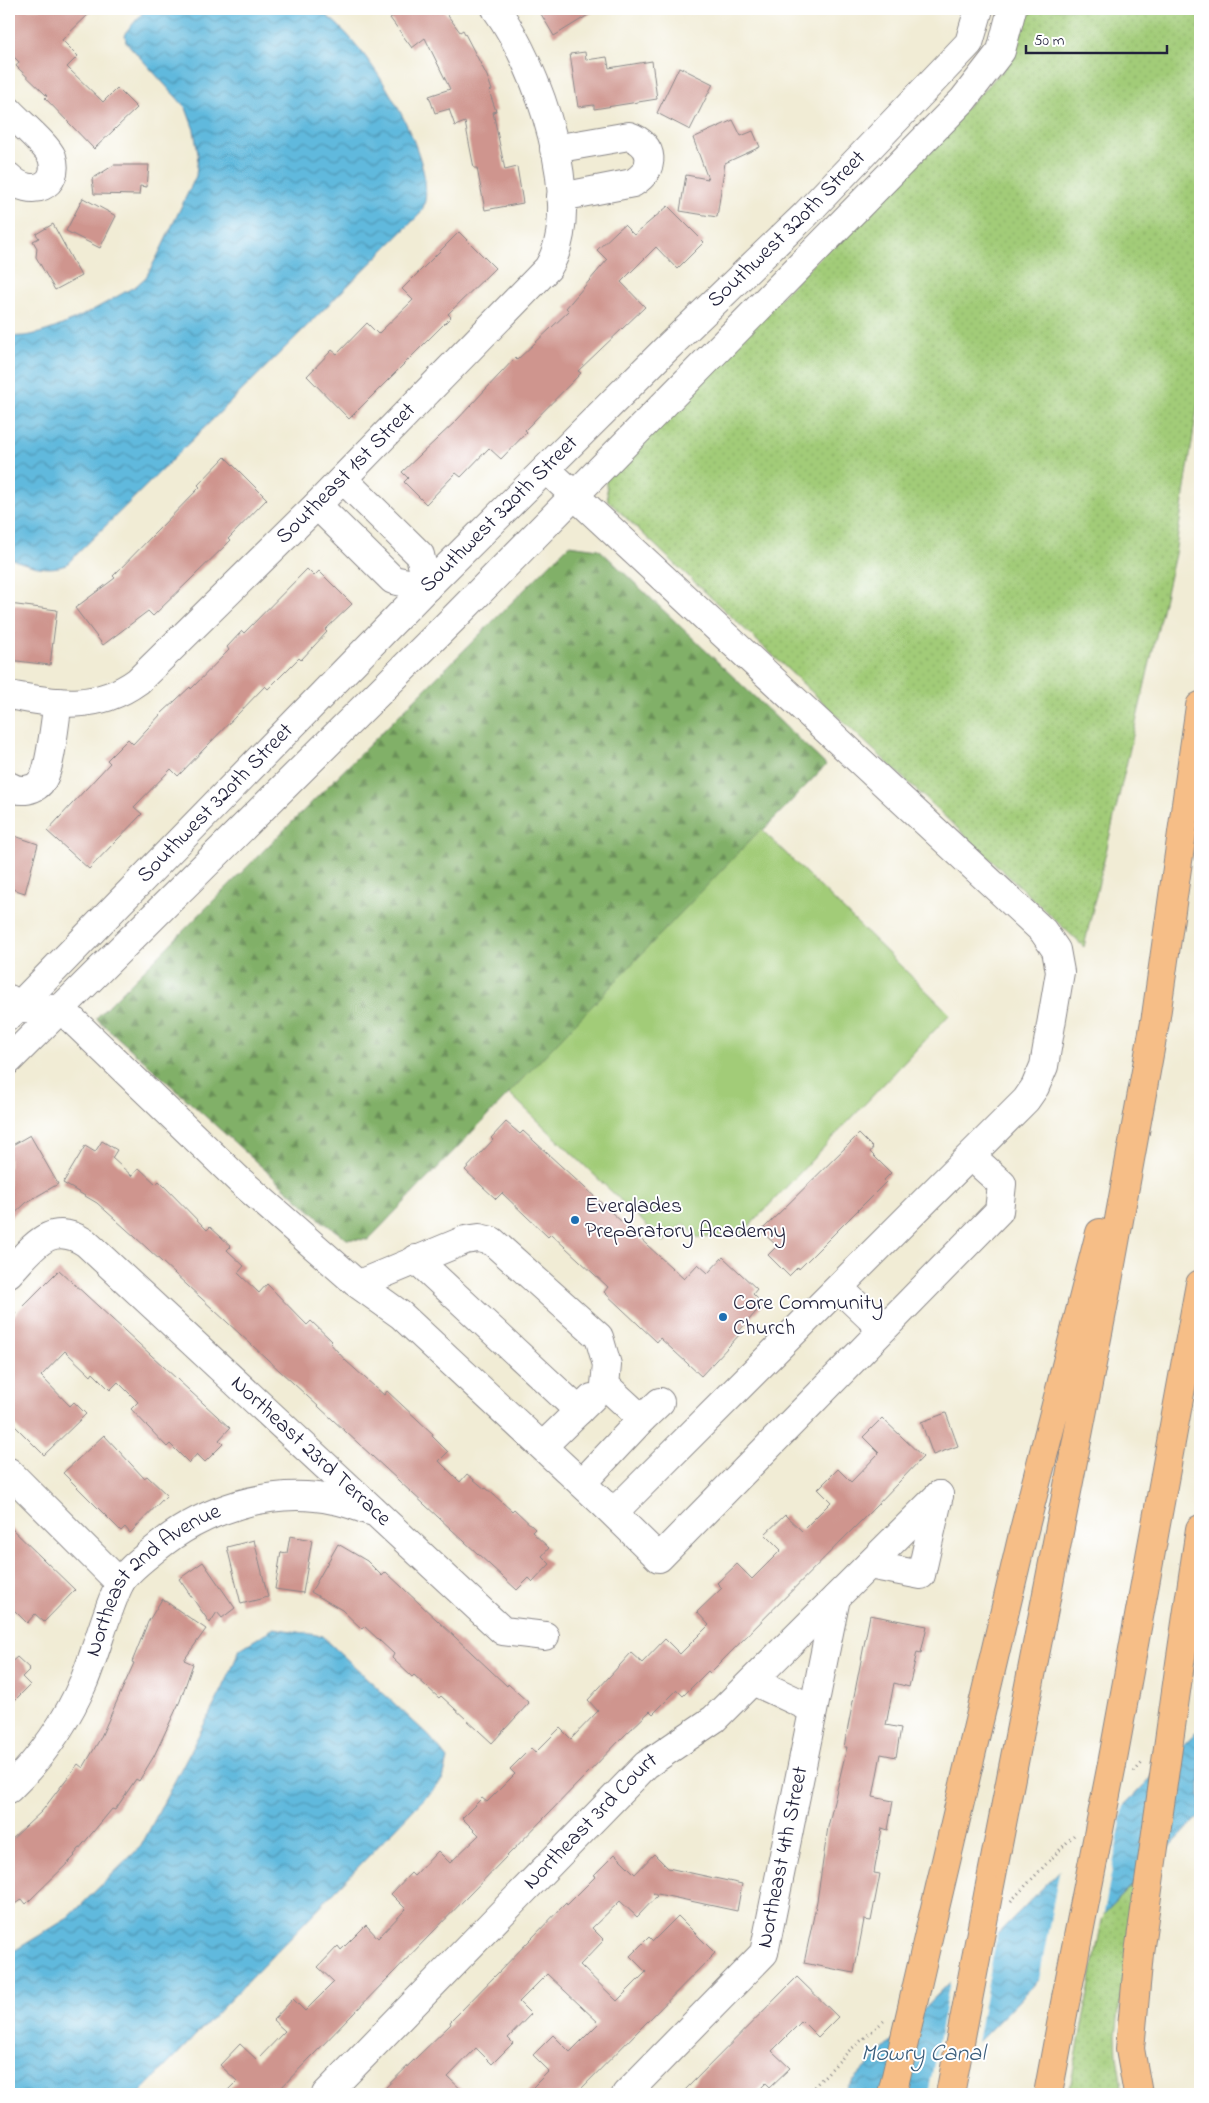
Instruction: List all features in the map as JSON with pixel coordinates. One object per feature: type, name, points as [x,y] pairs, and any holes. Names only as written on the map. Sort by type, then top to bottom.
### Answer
[{"type":"highway","points":[[950,2094],[1105,1297],[1156,1016],[1200,706]]},
{"type":"highway","points":[[892,2094],[1022,1534],[1156,1016]]},
{"type":"highway","points":[[1048,2094],[1112,1764],[1200,1284]]},
{"type":"highway","points":[[1138,2094],[1130,2049],[1138,1953],[1200,1528]]},
{"type":"street","name":"Southeast 1st Street","points":[[9,696],[79,703],[107,699],[138,681],[343,479],[548,268],[556,254],[560,241],[561,197],[556,155],[549,124],[530,69],[496,9]]},
{"type":"street","name":"Southwest 320th Street","points":[[12,1008],[546,469],[805,215],[969,43],[979,9]]},
{"type":"street","name":"Southwest 320th Street","points":[[9,1060],[454,617],[572,494],[963,100],[1001,51],[1012,9]]},
{"type":"street","points":[[9,112],[50,154],[54,164],[52,175],[46,183],[37,188],[22,187],[9,177]]},
{"type":"street","points":[[556,155],[629,136],[639,139],[646,147],[650,158],[648,168],[642,178],[633,183],[561,197]]},
{"type":"street","points":[[546,469],[1050,940],[1056,950],[1060,972],[1041,1074],[1026,1100],[620,1506],[607,1507]]},
{"type":"street","points":[[343,479],[420,555],[427,588],[454,617]]},
{"type":"street","points":[[317,505],[393,580],[427,588]]},
{"type":"street","points":[[360,548],[386,522]]},
{"type":"street","points":[[9,786],[16,790],[26,790],[33,788],[44,778],[48,701]]},
{"type":"street","points":[[12,1008],[61,1008],[239,1180],[359,1284],[401,1315],[543,1446],[659,1558],[999,1211],[1002,1184],[971,1156]]},
{"type":"street","name":"Northeast 23rd Terrace","points":[[9,1274],[37,1244],[52,1234],[71,1234],[86,1243],[503,1631],[544,1636]]},
{"type":"street","points":[[359,1284],[465,1240],[479,1238],[492,1241],[599,1337],[607,1365],[605,1385],[543,1446]]},
{"type":"street","points":[[416,1259],[579,1411]]},
{"type":"street","points":[[839,1288],[882,1329]]},
{"type":"street","points":[[582,1483],[651,1411],[605,1385]]},
{"type":"street","points":[[292,1434],[302,1452],[305,1478],[301,1487],[292,1496]]},
{"type":"street","points":[[9,1472],[120,1583]]},
{"type":"street","name":"Northeast 2nd Avenue","points":[[11,1783],[55,1734],[72,1707],[84,1682],[120,1583],[163,1542],[189,1524],[212,1513],[252,1501],[292,1496],[333,1499],[376,1512]]},
{"type":"street","name":"Northeast 3rd Court","points":[[326,2094],[646,1765],[714,1719],[868,1565]]},
{"type":"street","name":"Northeast 4th Street","points":[[626,2094],[764,1953],[836,1598]]},
{"type":"street","points":[[753,1681],[813,1709]]},
{"type":"green space","points":[[1028,9],[1200,9],[1200,389],[1175,554],[1084,947],[608,501],[605,477],[1004,69],[1019,38]]},
{"type":"green space","points":[[569,545],[599,549],[826,765],[368,1240],[347,1239],[322,1221],[96,1018]]},
{"type":"green space","points":[[761,829],[950,1014],[740,1236],[698,1238],[684,1223],[664,1242],[509,1093]]},
{"type":"green space","points":[[1135,1883],[1116,2035],[1123,2094],[1069,2094],[1103,1915]]},
{"type":"water","points":[[303,7],[316,9],[334,22],[355,43],[376,71],[395,103],[411,136],[422,167],[426,194],[420,214],[66,565],[51,568],[37,567],[9,558],[9,336],[40,333],[57,327],[74,320],[136,286],[146,277],[158,255],[196,176],[198,154],[194,130],[186,108],[126,42],[125,33],[146,9],[279,9]]},
{"type":"water","points":[[274,1628],[322,1636],[429,1736],[448,1759],[443,1779],[139,2094],[9,2094],[9,1954],[68,1918],[141,1846],[223,1688],[240,1649]]},
{"type":"water","name":"Mowry Canal","points":[[1200,1728],[1200,1816],[927,2094],[840,2094]]},
{"type":"pier","points":[[1125,1800],[1103,1918],[1038,1985],[1060,1867]]},
{"type":"pier","points":[[998,1929],[976,2048],[928,2094],[951,1977]]},
{"type":"building","points":[[9,9],[94,9],[62,40],[78,56],[67,67],[103,102],[117,88],[137,108],[94,149],[45,98],[47,96],[16,66],[19,62],[9,52]]},
{"type":"building","points":[[403,9],[443,9],[460,32],[463,30],[487,76],[492,90],[489,91],[496,111],[493,112],[505,170],[517,167],[523,203],[485,210],[477,168],[474,168],[465,122],[455,126],[449,109],[435,113],[429,96],[450,89],[425,38],[412,48],[390,18]]},
{"type":"building","points":[[538,9],[598,9],[554,36]]},
{"type":"building","points":[[585,52],[586,60],[607,57],[609,68],[652,61],[657,99],[594,109],[594,105],[578,107],[570,54]]},
{"type":"building","points":[[679,67],[713,84],[690,130],[657,113]]},
{"type":"building","points":[[733,120],[741,136],[753,131],[760,147],[725,163],[717,217],[680,211],[686,175],[708,179],[693,138]]},
{"type":"building","points":[[114,165],[149,165],[147,187],[140,186],[139,195],[94,194],[92,179]]},
{"type":"building","points":[[83,198],[116,216],[100,248],[66,231]]},
{"type":"building","points":[[668,206],[704,242],[677,269],[656,247],[621,282],[645,307],[578,371],[581,373],[525,430],[527,432],[501,459],[489,448],[461,477],[456,473],[426,504],[404,482],[408,478],[402,472],[456,421],[515,358],[517,360],[569,311],[566,308],[607,260],[597,250],[624,225],[634,235]]},
{"type":"building","points":[[53,224],[81,276],[55,290],[36,257],[37,248],[33,241],[39,238],[36,234]]},
{"type":"building","points":[[459,232],[495,268],[448,314],[451,317],[349,419],[307,376],[332,350],[337,354],[367,323],[378,334],[413,300],[402,289]]},
{"type":"building","points":[[225,457],[267,499],[228,539],[230,541],[153,616],[148,611],[103,645],[75,608],[115,578],[113,576],[200,487],[198,485]]},
{"type":"building","points":[[307,569],[314,576],[319,571],[352,604],[325,630],[327,632],[301,660],[299,658],[268,689],[265,686],[178,776],[171,769],[134,807],[142,814],[89,869],[47,831],[110,763],[107,760],[128,739],[133,744],[162,713],[190,687],[191,689],[229,650],[227,647],[242,631],[244,633]]},
{"type":"building","points":[[9,604],[57,610],[50,665],[9,660]]},
{"type":"building","points":[[9,834],[38,844],[25,893],[9,888]]},
{"type":"building","name":"Everglades Preparatory Academy","points":[[506,1122],[520,1134],[523,1131],[684,1279],[698,1264],[708,1273],[723,1257],[757,1289],[753,1294],[763,1304],[740,1330],[742,1332],[701,1376],[660,1338],[657,1342],[604,1292],[608,1287],[551,1234],[548,1237],[502,1193],[496,1199],[465,1170],[493,1140],[491,1138]]},
{"type":"building","name":"Everglades Preparatory Academy","points":[[859,1134],[873,1148],[870,1152],[891,1173],[884,1180],[886,1182],[799,1269],[798,1267],[789,1276],[768,1255],[777,1246],[761,1231]]},
{"type":"building","points":[[30,1135],[58,1184],[27,1202],[9,1219],[9,1147]]},
{"type":"building","points":[[102,1141],[117,1150],[112,1158],[132,1176],[139,1168],[156,1184],[159,1181],[207,1230],[210,1227],[231,1246],[227,1250],[244,1266],[238,1273],[259,1293],[267,1284],[307,1325],[311,1321],[332,1341],[330,1343],[346,1361],[384,1395],[387,1391],[433,1434],[432,1436],[448,1452],[439,1461],[460,1482],[467,1474],[512,1511],[514,1509],[535,1529],[532,1532],[549,1548],[542,1556],[550,1564],[533,1582],[529,1578],[517,1590],[135,1237],[97,1203],[63,1183],[85,1146],[95,1152]]},
{"type":"building","points":[[59,1270],[230,1428],[219,1440],[223,1444],[205,1462],[197,1454],[189,1463],[170,1444],[167,1447],[131,1409],[138,1402],[118,1382],[110,1390],[93,1373],[91,1376],[65,1351],[41,1376],[70,1406],[74,1402],[86,1414],[44,1455],[9,1420],[9,1320]]},
{"type":"building","points":[[946,1413],[958,1446],[933,1455],[921,1422]]},
{"type":"building","points":[[882,1418],[923,1457],[875,1507],[710,1673],[708,1671],[683,1696],[677,1690],[653,1714],[650,1711],[624,1736],[275,2094],[224,2094],[237,2081],[220,2065],[240,2044],[257,2060],[285,2031],[273,2020],[293,1999],[305,2011],[334,1982],[318,1967],[338,1946],[341,1950],[366,1925],[378,1938],[406,1909],[391,1894],[411,1873],[414,1876],[438,1851],[450,1863],[479,1835],[462,1818],[482,1798],[487,1802],[515,1774],[510,1769],[531,1748],[535,1753],[560,1728],[571,1739],[598,1711],[588,1700],[631,1653],[642,1663],[665,1639],[680,1654],[709,1625],[697,1612],[722,1588],[717,1583],[737,1564],[752,1579],[781,1550],[765,1534],[785,1515],[802,1531],[831,1502],[818,1489],[838,1469],[851,1482],[879,1453],[863,1437]]},
{"type":"building","points":[[104,1435],[144,1478],[147,1476],[167,1495],[130,1533],[125,1527],[121,1531],[63,1473]]},
{"type":"building","points":[[9,1526],[75,1590],[44,1622],[35,1614],[27,1623],[9,1605]]},
{"type":"building","points":[[290,1536],[312,1540],[303,1593],[275,1589],[281,1552],[287,1553]]},
{"type":"building","points":[[254,1540],[268,1597],[241,1604],[227,1547]]},
{"type":"building","points":[[338,1544],[367,1561],[382,1576],[386,1572],[507,1686],[508,1684],[529,1703],[492,1743],[441,1696],[439,1698],[414,1675],[412,1677],[392,1658],[394,1654],[364,1626],[362,1629],[342,1610],[311,1592]]},
{"type":"building","points":[[203,1562],[235,1608],[222,1618],[217,1612],[210,1623],[179,1579]]},
{"type":"building","points":[[162,1599],[206,1629],[184,1660],[193,1664],[180,1701],[154,1756],[139,1781],[136,1779],[115,1810],[112,1809],[75,1856],[26,1904],[22,1899],[9,1908],[9,1842],[42,1811],[78,1764],[83,1768],[100,1739],[134,1663],[132,1662],[148,1622]]},
{"type":"building","points":[[870,1615],[927,1626],[921,1653],[917,1652],[909,1687],[894,1683],[886,1725],[901,1728],[896,1757],[881,1754],[873,1797],[893,1801],[888,1830],[882,1828],[874,1873],[880,1874],[871,1921],[864,1920],[854,1973],[804,1963],[817,1901],[828,1827],[847,1747],[844,1747]]},
{"type":"building","points":[[17,1657],[30,1669],[22,1677],[30,1685],[9,1706],[9,1664]]},
{"type":"building","points":[[615,1854],[635,1874],[654,1854],[668,1868],[742,1884],[737,1911],[653,1893],[657,1896],[637,1917],[620,1901],[592,1928],[604,1940],[580,1965],[617,2001],[646,1972],[630,1956],[649,1937],[653,1941],[678,1916],[715,1953],[576,2094],[526,2094],[549,2071],[533,2055],[553,2035],[570,2052],[599,2023],[547,1974],[519,2002],[531,2014],[508,2038],[513,2043],[492,2064],[476,2048],[448,2077],[466,2094],[379,2094],[451,2024],[450,2022],[566,1903],[567,1905],[596,1876],[594,1875]]},
{"type":"building","points":[[797,1977],[838,2017],[818,2037],[802,2021],[772,2051],[790,2068],[770,2087],[766,2083],[755,2094],[681,2094]]},
{"type":"place","name":"Everglades Preparatory Academy","points":[[575,1220]]},
{"type":"place","name":"Core Community Church","points":[[723,1317]]}]
